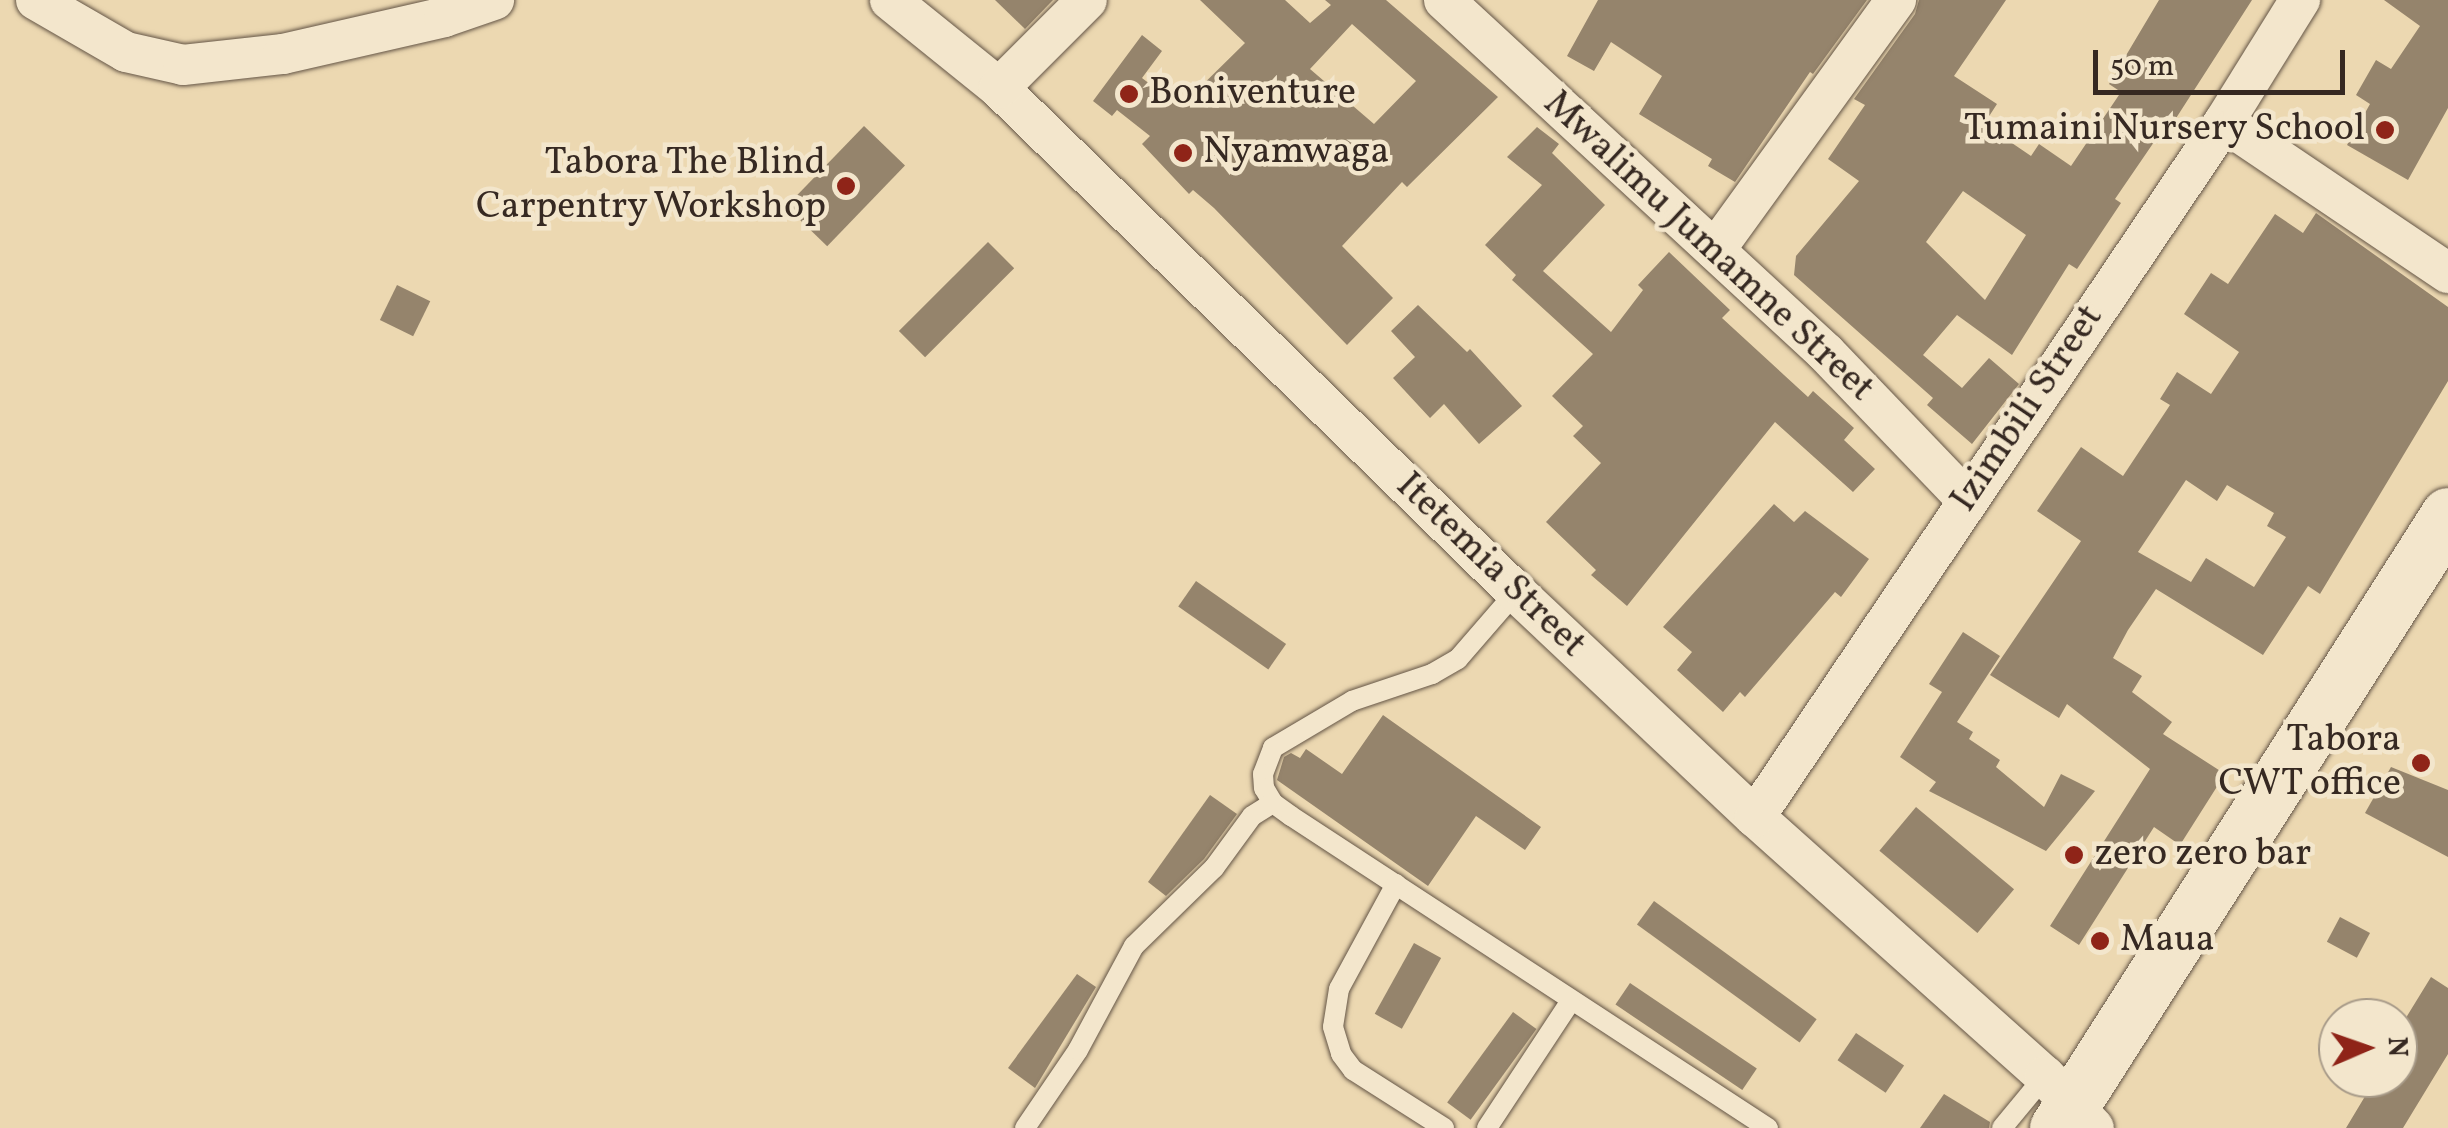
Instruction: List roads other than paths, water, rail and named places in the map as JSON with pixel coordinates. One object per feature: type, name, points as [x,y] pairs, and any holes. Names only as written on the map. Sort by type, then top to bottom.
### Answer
[{"type":"main road","points":[[2067,1109],[2448,515]]},
{"type":"street","points":[[36,0],[126,52],[182,65],[284,54],[444,18],[494,0]]},
{"type":"street","name":"Itetemia Street","points":[[890,0],[999,88],[1516,592],[2067,1109]]},
{"type":"street","points":[[999,88],[1088,0]]},
{"type":"street","points":[[1715,250],[1896,0]]},
{"type":"street","name":"Izimbili Street","points":[[1754,817],[2224,122],[2300,0]]},
{"type":"street","name":"Mwalimu Jumamne Street","points":[[1452,3],[1826,353],[1966,499]]},
{"type":"street","points":[[2224,122],[2448,273]]},
{"type":"lane","points":[[1516,592],[1458,660],[1432,674],[1352,701],[1273,748],[1262,774],[1264,788],[1273,803],[1570,1002],[1768,1128]]},
{"type":"lane","points":[[1025,1128],[1078,1050],[1134,946],[1214,868],[1252,816],[1273,803]]},
{"type":"lane","points":[[1396,884],[1340,989],[1334,1027],[1340,1054],[1354,1070],[1444,1128]]},
{"type":"lane","points":[[1487,1128],[1570,1002]]},
{"type":"lane","points":[[2002,1128],[2067,1109]]},
{"type":"place","name":"Boniventure","points":[[1129,94]]},
{"type":"place","name":"Tumaini Nursery School","points":[[2385,130]]},
{"type":"place","name":"Nyamwaga","points":[[1183,153]]},
{"type":"place","name":"Tabora The Blind Carpentry Workshop","points":[[846,186]]},
{"type":"place","name":"Tabora CWT office","points":[[2421,763]]},
{"type":"place","name":"zero zero bar","points":[[2074,855]]},
{"type":"place","name":"Maua","points":[[2100,941]]}]
